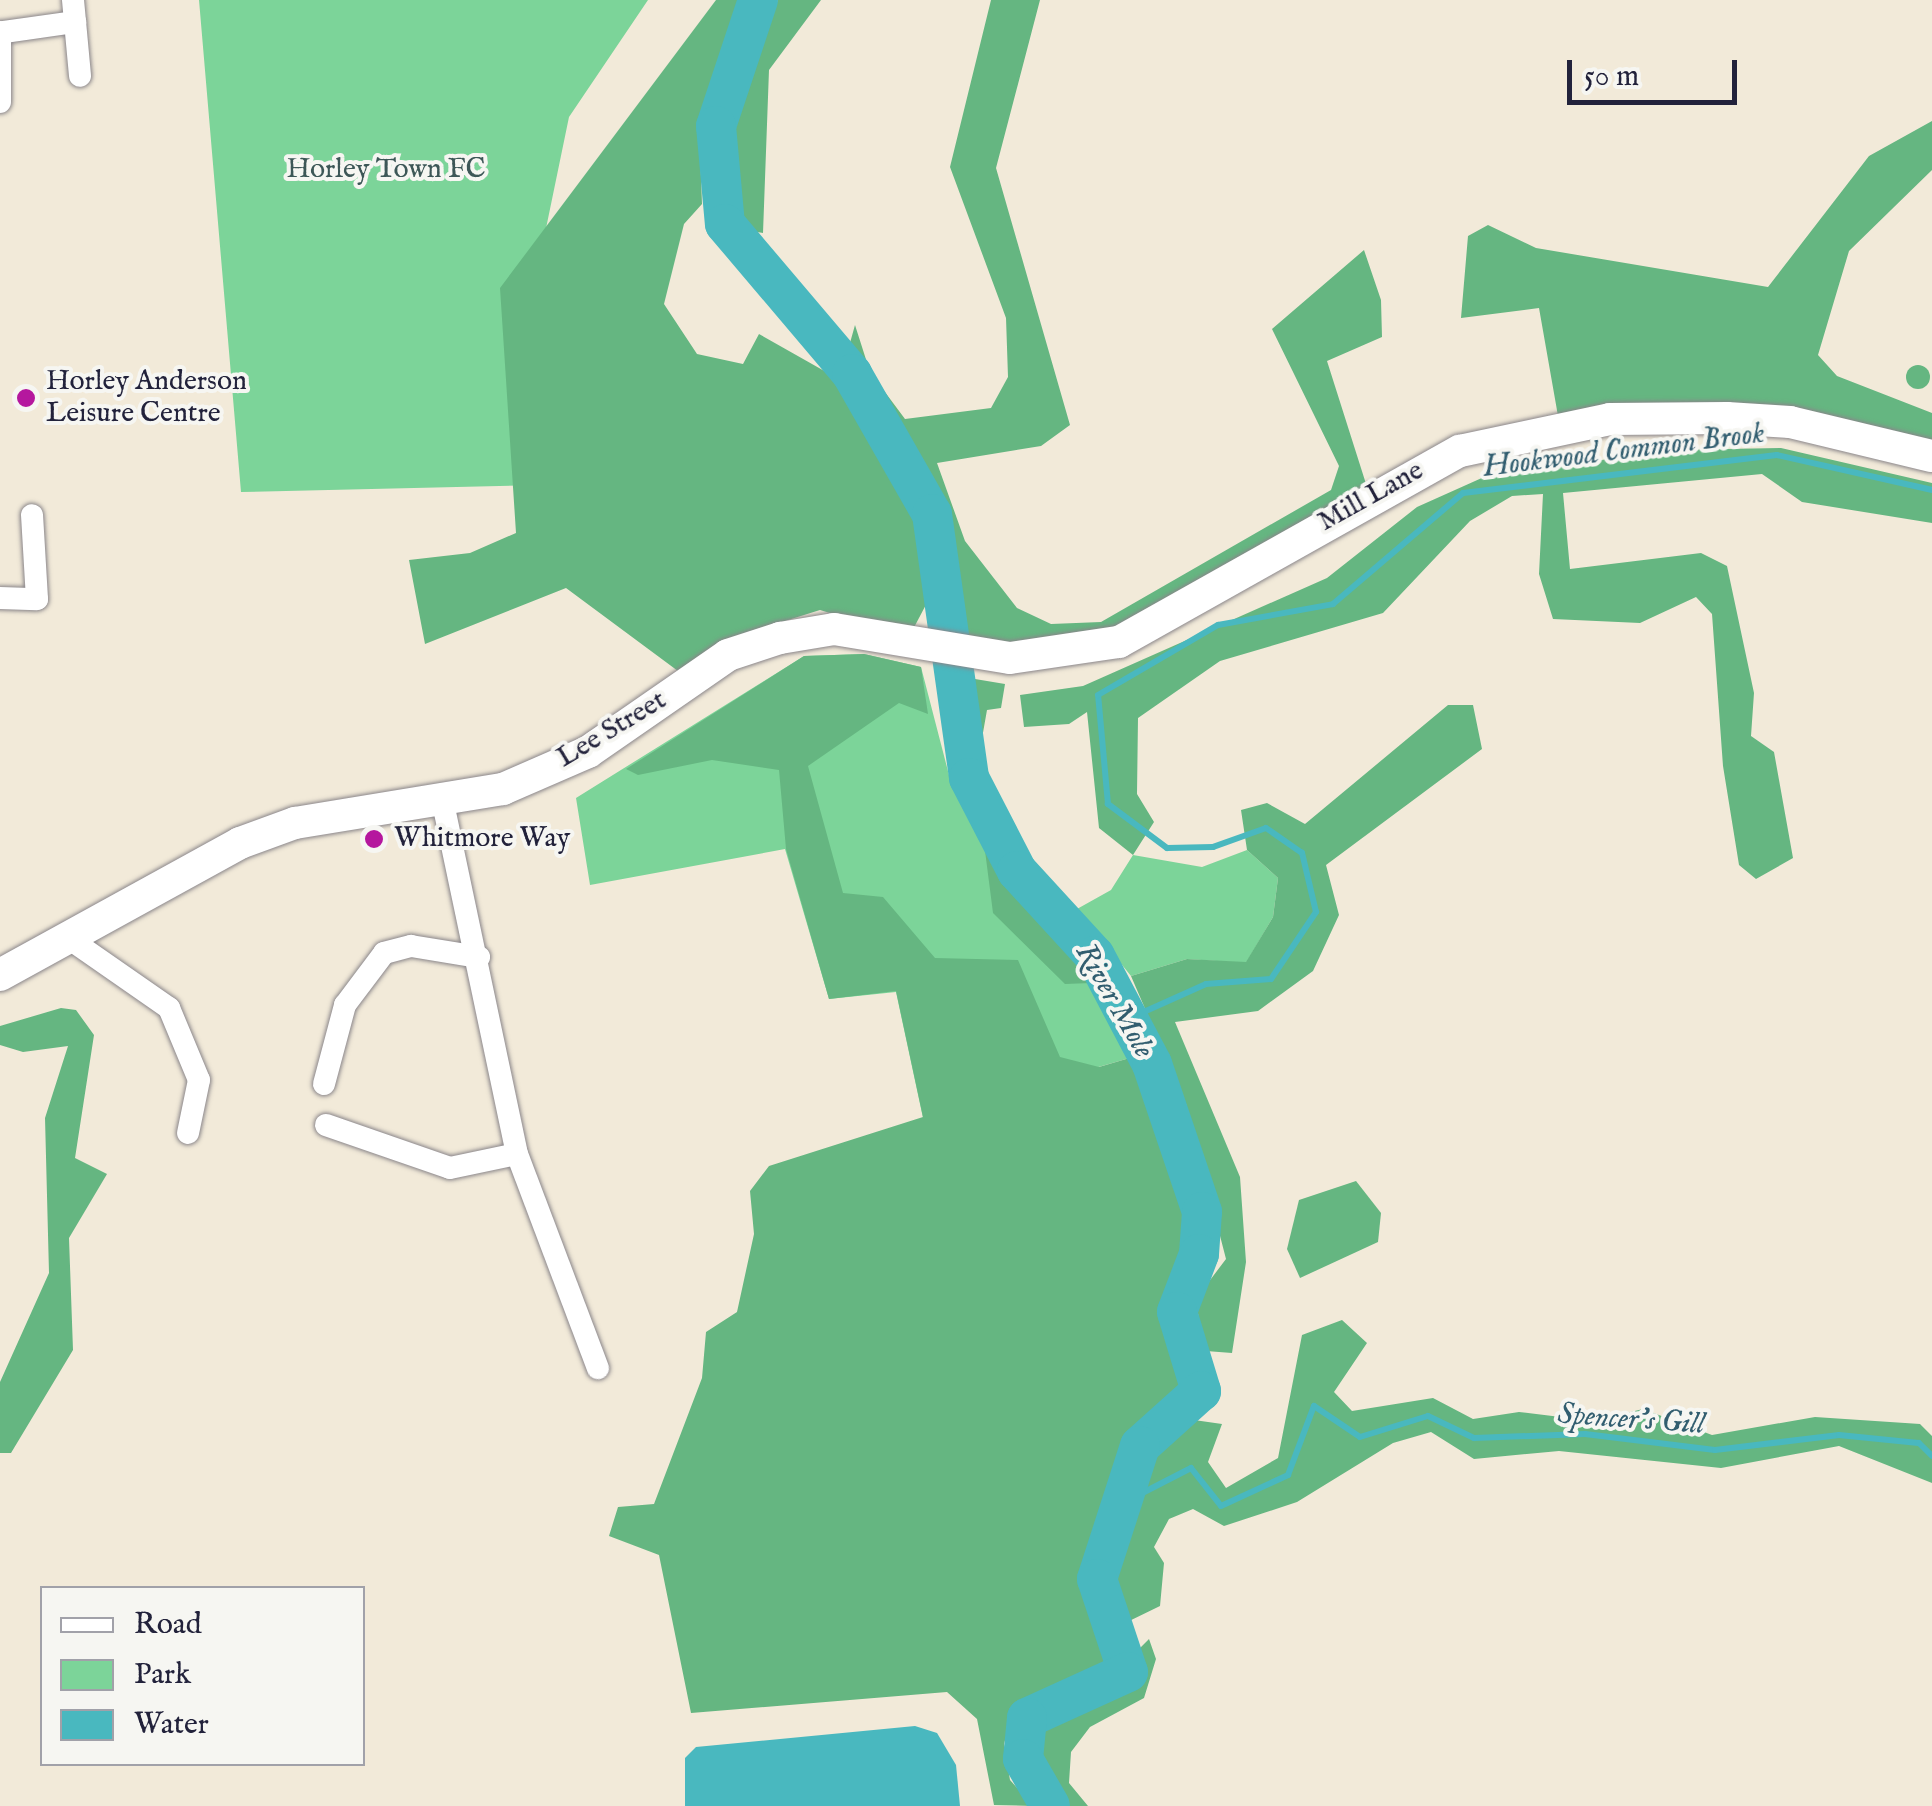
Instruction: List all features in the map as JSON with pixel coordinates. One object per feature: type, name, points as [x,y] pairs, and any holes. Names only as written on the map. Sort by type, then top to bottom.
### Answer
[{"type":"street","points":[[0,102],[2,32],[74,11],[80,76]]},
{"type":"street","name":"Mill Lane","points":[[834,629],[983,654],[1119,642],[1379,489],[1460,451],[1526,434],[1610,420],[1727,418],[1790,422],[1932,456]]},
{"type":"street","points":[[0,598],[37,599],[32,515]]},
{"type":"street","name":"Lee Street","points":[[0,975],[74,942],[240,843],[295,823],[443,803],[588,752],[728,655],[834,629]]},
{"type":"street","points":[[443,803],[479,956],[517,1154],[598,1368]]},
{"type":"street","points":[[74,942],[170,1008],[198,1080],[188,1134]]},
{"type":"street","points":[[324,1084],[345,1006],[384,953],[411,946],[479,956]]},
{"type":"street","points":[[326,1125],[450,1168],[517,1154]]},
{"type":"green space","name":"Horley Town FC","points":[[199,0],[648,0],[569,117],[537,272],[540,485],[241,492]]},
{"type":"green space","points":[[716,0],[744,0],[699,122],[702,204],[684,224],[664,304],[697,354],[743,364],[759,334],[835,377],[915,504],[930,597],[909,637],[820,610],[760,629],[682,674],[566,588],[425,644],[409,560],[470,553],[516,533],[500,288]]},
{"type":"green space","points":[[778,0],[821,0],[769,70],[763,233],[735,228],[727,151],[737,82]]},
{"type":"green space","points":[[991,0],[1040,0],[996,168],[1070,425],[1041,446],[937,463],[965,541],[1017,608],[1051,624],[1101,622],[1331,490],[1339,466],[1272,329],[1364,250],[1381,300],[1382,337],[1327,361],[1367,487],[1164,616],[1043,651],[968,636],[921,469],[848,350],[855,325],[870,372],[905,419],[991,408],[1008,377],[1006,318],[950,167]]},
{"type":"green space","points":[[1932,121],[1932,170],[1849,251],[1818,355],[1837,376],[1932,413],[1932,441],[1824,415],[1558,416],[1539,308],[1461,318],[1468,236],[1488,225],[1536,248],[1768,287],[1869,156]]},
{"type":"green space","points":[[1918,365],[1927,368],[1927,386],[1918,389],[1909,386],[1906,377],[1909,368]]},
{"type":"green space","points":[[1781,448],[1932,483],[1932,523],[1802,502],[1762,474],[1563,493],[1570,569],[1701,553],[1727,566],[1754,693],[1751,736],[1774,752],[1793,858],[1756,879],[1739,865],[1723,766],[1712,614],[1696,597],[1640,623],[1553,619],[1539,574],[1543,494],[1512,496],[1470,521],[1383,613],[1220,661],[1138,718],[1137,794],[1154,822],[1133,855],[1099,828],[1087,712],[1069,724],[1024,727],[1020,695],[1083,686],[1327,578],[1417,507],[1484,477],[1670,450]]},
{"type":"green space","points":[[864,654],[921,667],[949,775],[984,843],[1022,897],[1074,943],[1133,1057],[923,1118],[896,992],[829,999],[785,849],[590,885],[576,798],[804,656]]},
{"type":"green space","points":[[864,654],[921,667],[928,714],[899,703],[808,766],[843,893],[883,897],[935,958],[1018,960],[1060,1057],[1099,1067],[1133,1057],[1194,1212],[1188,1263],[1170,1304],[1188,1380],[1119,1465],[1088,1573],[1113,1655],[1104,1678],[1012,1714],[1004,1744],[1010,1780],[1033,1806],[994,1805],[977,1719],[947,1692],[691,1713],[659,1555],[609,1536],[618,1507],[654,1504],[702,1378],[706,1332],[737,1312],[754,1234],[750,1191],[769,1166],[923,1117],[896,991],[829,999],[786,849],[779,770],[712,760],[638,775],[626,769],[804,656]]},
{"type":"green space","points":[[963,677],[1005,684],[1001,708],[987,710],[978,761]]},
{"type":"green space","points":[[1448,705],[1473,705],[1482,749],[1326,865],[1339,915],[1313,971],[1258,1011],[1175,1022],[1240,1177],[1246,1262],[1232,1353],[1206,1351],[1195,1300],[1226,1259],[1186,1104],[1131,976],[1187,959],[1246,962],[1273,917],[1278,878],[1247,850],[1241,810],[1267,803],[1305,824]]},
{"type":"green space","points":[[984,843],[1022,897],[1074,943],[1091,983],[1065,984],[993,913]]},
{"type":"green space","points":[[1247,850],[1278,878],[1273,917],[1246,963],[1187,959],[1131,976],[1077,909],[1111,890],[1133,855],[1202,867]]},
{"type":"green space","points":[[61,1008],[76,1010],[94,1035],[75,1158],[107,1174],[69,1238],[73,1350],[11,1453],[0,1453],[0,1382],[49,1273],[45,1118],[68,1046],[23,1052],[0,1045],[0,1026]]},
{"type":"green space","points":[[1356,1181],[1381,1213],[1378,1242],[1300,1278],[1287,1249],[1299,1200]]},
{"type":"green space","points":[[1342,1320],[1367,1343],[1334,1392],[1352,1411],[1433,1398],[1473,1419],[1519,1412],[1593,1421],[1643,1409],[1712,1435],[1815,1417],[1920,1424],[1932,1436],[1932,1483],[1839,1446],[1721,1468],[1559,1451],[1474,1459],[1431,1432],[1393,1443],[1297,1502],[1224,1526],[1193,1509],[1169,1519],[1154,1547],[1164,1563],[1160,1606],[1121,1625],[1109,1591],[1152,1454],[1194,1420],[1222,1424],[1208,1462],[1226,1488],[1278,1458],[1302,1335]]},
{"type":"green space","points":[[1149,1639],[1156,1659],[1144,1698],[1090,1727],[1071,1752],[1069,1783],[1088,1806],[1065,1806],[1033,1758],[1038,1724],[1135,1681],[1138,1650]]},
{"type":"water","points":[[915,1726],[937,1733],[956,1765],[960,1806],[685,1806],[685,1758],[696,1747]]},
{"type":"waterway","name":"River Mole","points":[[758,0],[716,126],[725,224],[852,374],[932,514],[969,778],[1017,871],[1095,956],[1152,1064],[1202,1212],[1199,1254],[1177,1312],[1201,1391],[1140,1446],[1097,1579],[1128,1672],[1027,1718],[1023,1759],[1050,1806]]},
{"type":"waterway","name":"Hookwood Common Brook","points":[[1128,1019],[1206,984],[1271,979],[1316,912],[1302,853],[1266,828],[1213,847],[1167,848],[1108,804],[1098,695],[1218,625],[1333,604],[1463,493],[1777,455],[1932,490]]},
{"type":"waterway","name":"Spencer's Gill","points":[[1119,1505],[1191,1468],[1221,1506],[1288,1475],[1314,1406],[1360,1437],[1428,1416],[1474,1438],[1585,1434],[1715,1450],[1839,1435],[1919,1443],[1932,1456]]},
{"type":"place","name":"Horley Anderson Leisure Centre","points":[[26,398]]},
{"type":"place","name":"Whitmore Way","points":[[374,839]]}]
